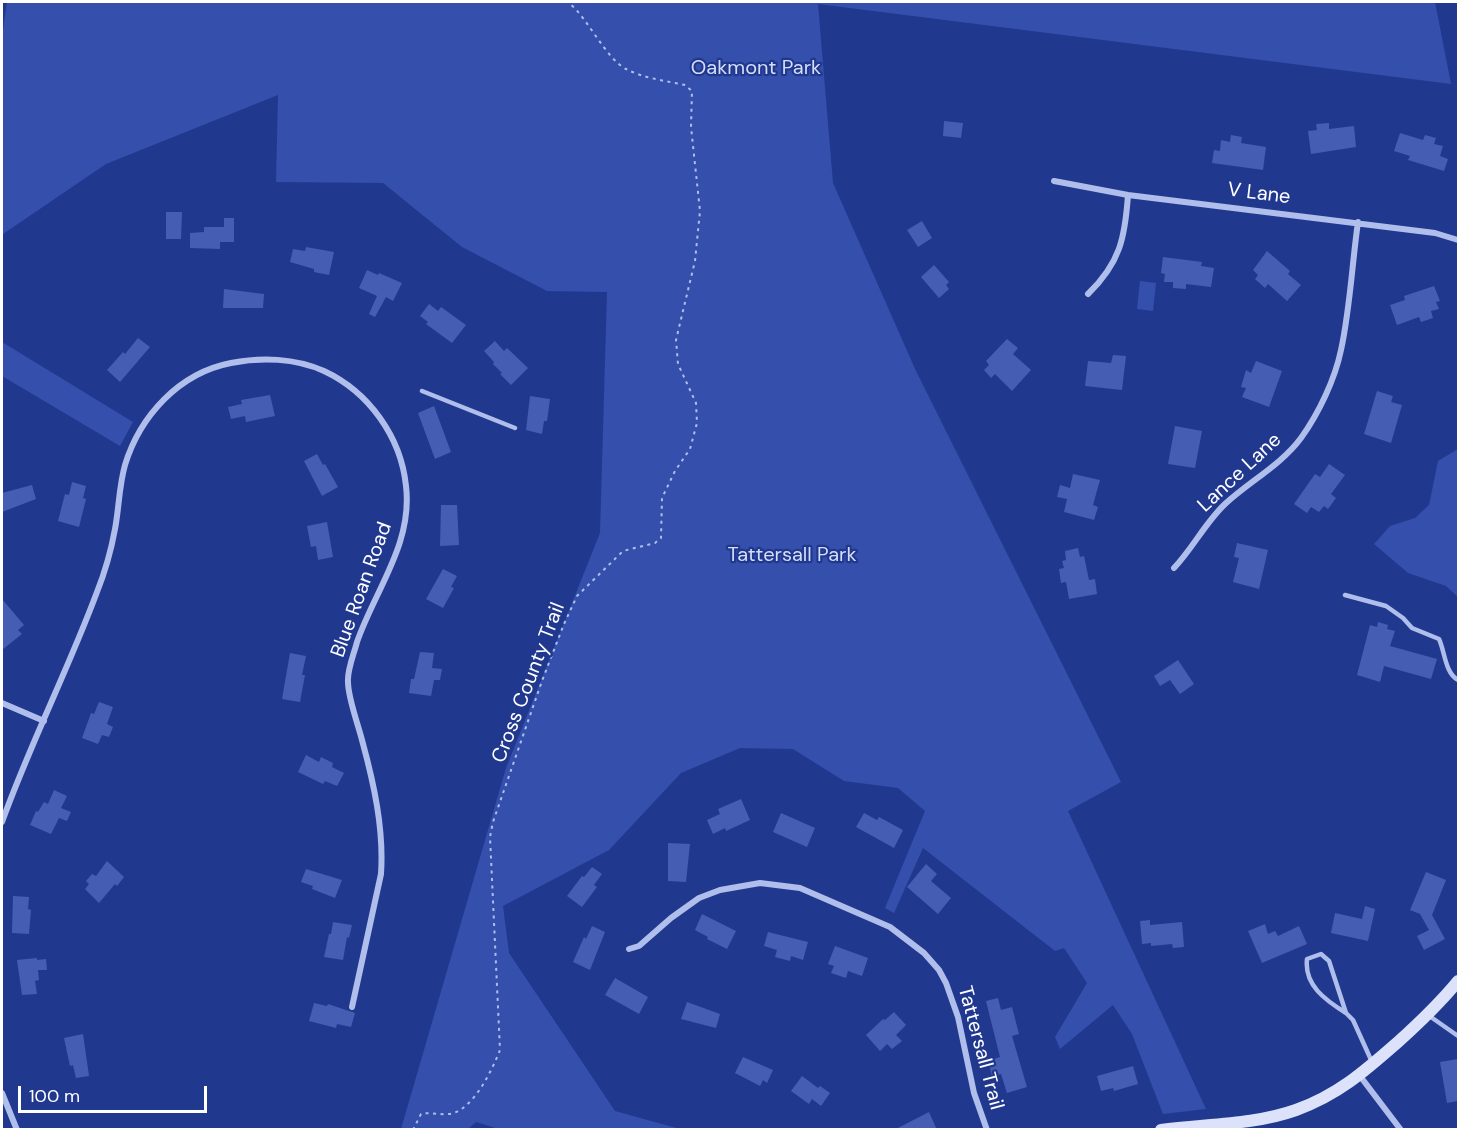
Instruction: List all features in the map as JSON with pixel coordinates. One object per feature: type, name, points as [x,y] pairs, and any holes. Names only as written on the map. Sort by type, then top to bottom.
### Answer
[{"type":"street","name":"V Lane","points":[[1054,181],[1128,195],[1435,233],[1458,240]]},
{"type":"street","points":[[1088,294],[1104,279],[1115,260],[1126,229],[1128,195]]},
{"type":"street","name":"Lance Lane","points":[[1174,568],[1225,504],[1280,461],[1301,438],[1320,406],[1341,350],[1358,222]]},
{"type":"street","name":"Blue Roan Road","points":[[2,822],[102,579],[115,532],[126,462],[141,430],[154,410],[180,385],[213,368],[237,362],[276,360],[302,364],[339,379],[361,397],[381,419],[396,446],[404,469],[407,506],[399,548],[363,625],[347,681],[369,764],[380,822],[382,853],[381,874],[352,1007]]},
{"type":"street","points":[[2,703],[44,721]]},
{"type":"street","name":"Tattersall Trail","points":[[629,949],[639,946],[671,918],[699,898],[720,890],[765,882],[800,888],[890,927],[924,953],[939,970],[946,984],[958,1017],[974,1093],[987,1130]]},
{"type":"street","points":[[1161,1130],[1252,1119],[1295,1110],[1338,1091],[1360,1076],[1428,1015],[1458,981]]},
{"type":"street","points":[[1360,1076],[1401,1130]]},
{"type":"street","points":[[2,1093],[18,1130]]},
{"type":"lane","points":[[422,391],[515,428]]},
{"type":"lane","points":[[1345,595],[1386,606],[1403,618],[1412,628],[1439,639],[1447,666],[1453,678],[1458,680]]},
{"type":"lane","points":[[1346,1013],[1329,961],[1321,954],[1307,958],[1306,971],[1314,988],[1353,1020],[1373,1064]]},
{"type":"lane","points":[[1428,1015],[1458,1036]]},
{"type":"path","name":"Cross County Trail","points":[[413,1130],[421,1114],[431,1112],[447,1114],[459,1111],[473,1098],[492,1070],[500,1050],[490,837],[493,822],[542,681],[577,596],[622,551],[655,543],[661,538],[662,498],[675,471],[690,449],[697,423],[696,403],[678,363],[676,340],[695,261],[700,211],[691,127],[692,91],[685,85],[624,68],[603,45],[591,26],[568,2]]},
{"type":"green space","name":"Tattersall Park","points":[[7,2],[1435,2],[1451,84],[818,4],[833,183],[916,371],[1121,782],[1068,811],[1206,1109],[1163,1114],[1132,1034],[1113,1005],[1060,1049],[1055,1037],[1087,983],[1064,948],[1055,951],[923,848],[894,913],[885,908],[925,811],[898,788],[844,781],[793,749],[740,748],[681,773],[609,850],[503,906],[509,953],[615,1111],[680,1129],[502,1130],[476,1122],[468,1129],[401,1129],[506,768],[600,533],[607,292],[547,291],[462,247],[383,183],[276,182],[278,95],[106,164],[3,234],[2,244],[2,37]]},
{"type":"green space","points":[[1140,281],[1156,283],[1153,311],[1137,309]]},
{"type":"green space","points":[[2,342],[133,422],[120,446],[2,376]]},
{"type":"green space","points":[[1458,449],[1458,597],[1446,586],[1408,573],[1374,544],[1390,526],[1415,518],[1429,505],[1438,461]]},
{"type":"building","points":[[944,121],[963,123],[961,138],[943,136]]},
{"type":"building","points":[[1329,123],[1329,129],[1354,126],[1356,147],[1311,154],[1308,131],[1317,130],[1316,124]]},
{"type":"building","points":[[1400,133],[1423,140],[1425,135],[1436,138],[1434,144],[1443,146],[1440,156],[1448,159],[1444,171],[1408,160],[1410,156],[1394,151]]},
{"type":"building","points":[[1231,135],[1242,137],[1241,143],[1266,147],[1263,170],[1212,163],[1214,150],[1220,151],[1221,140],[1230,142]]},
{"type":"building","points":[[166,212],[182,212],[181,239],[166,239]]},
{"type":"building","points":[[224,218],[234,218],[234,242],[220,242],[220,249],[190,248],[190,233],[204,232],[204,227],[224,227]]},
{"type":"building","points":[[922,221],[932,238],[918,247],[907,230]]},
{"type":"building","points":[[306,247],[334,252],[329,275],[314,272],[314,269],[290,262],[293,249],[305,251]]},
{"type":"building","points":[[1267,251],[1290,271],[1288,274],[1301,285],[1287,301],[1268,284],[1265,288],[1255,279],[1258,275],[1253,270]]},
{"type":"building","points":[[1163,257],[1202,262],[1201,266],[1214,268],[1211,287],[1186,284],[1186,289],[1173,288],[1173,282],[1164,282],[1165,274],[1161,273]]},
{"type":"building","points":[[934,265],[949,282],[946,285],[949,289],[939,298],[921,277]]},
{"type":"building","points":[[367,270],[402,283],[393,301],[386,297],[375,317],[369,314],[377,296],[359,288]]},
{"type":"building","points":[[1434,286],[1440,301],[1436,302],[1439,309],[1431,311],[1433,318],[1421,322],[1419,317],[1397,325],[1390,305],[1405,300],[1404,296]]},
{"type":"building","points":[[224,289],[264,294],[263,308],[223,308]]},
{"type":"building","points":[[429,304],[438,311],[441,307],[466,325],[452,343],[426,324],[428,322],[420,316]]},
{"type":"building","points":[[138,338],[150,347],[120,382],[107,370]]},
{"type":"building","points":[[1007,339],[1018,348],[1013,354],[1031,370],[1012,391],[995,374],[991,378],[984,370],[989,365],[986,361]]},
{"type":"building","points":[[495,341],[504,351],[507,348],[528,368],[511,385],[484,351]]},
{"type":"building","points":[[1113,355],[1126,356],[1122,390],[1085,386],[1088,361],[1111,363]]},
{"type":"building","points":[[1256,361],[1282,371],[1269,407],[1242,397],[1246,388],[1241,387],[1246,370],[1251,373]]},
{"type":"building","points":[[1377,391],[1393,396],[1391,402],[1402,405],[1391,443],[1364,434]]},
{"type":"building","points":[[270,395],[275,416],[246,422],[245,416],[231,419],[228,407],[242,404],[241,400]]},
{"type":"building","points":[[530,396],[550,399],[547,421],[544,421],[542,434],[526,430]]},
{"type":"building","points":[[434,406],[451,452],[435,459],[418,413]]},
{"type":"building","points":[[1175,426],[1202,431],[1195,468],[1168,464]]},
{"type":"building","points":[[317,454],[338,487],[322,496],[304,461]]},
{"type":"building","points":[[1329,464],[1345,475],[1331,494],[1336,498],[1328,509],[1324,506],[1319,512],[1311,507],[1307,513],[1294,504],[1315,474],[1320,477]]},
{"type":"building","points":[[1073,474],[1100,480],[1093,505],[1098,507],[1094,520],[1064,512],[1067,499],[1057,497],[1060,485],[1070,488]]},
{"type":"building","points":[[72,482],[86,486],[83,498],[86,499],[79,527],[58,521],[65,494],[69,495]]},
{"type":"building","points":[[32,485],[36,499],[2,512],[2,493]]},
{"type":"building","points":[[441,505],[457,505],[459,545],[440,546]]},
{"type":"building","points":[[327,522],[333,557],[318,560],[316,546],[311,547],[307,526]]},
{"type":"building","points":[[1237,543],[1268,550],[1259,589],[1233,582],[1239,558],[1234,557]]},
{"type":"building","points":[[1078,548],[1080,557],[1084,556],[1089,580],[1095,579],[1097,594],[1069,599],[1066,582],[1061,583],[1059,569],[1064,568],[1062,561],[1066,560],[1065,551]]},
{"type":"building","points":[[443,569],[457,576],[451,587],[454,588],[443,608],[426,599]]},
{"type":"building","points":[[2,599],[24,625],[18,630],[22,634],[2,650]]},
{"type":"building","points":[[1378,622],[1388,625],[1387,629],[1395,631],[1390,646],[1437,659],[1431,679],[1384,666],[1380,682],[1357,675],[1370,625],[1377,627]]},
{"type":"building","points":[[420,652],[434,653],[432,668],[442,669],[440,680],[434,680],[431,696],[409,693]]},
{"type":"building","points":[[290,653],[306,656],[300,702],[282,699]]},
{"type":"building","points":[[1178,660],[1194,684],[1180,694],[1170,680],[1160,686],[1154,676]]},
{"type":"building","points":[[99,702],[113,707],[107,724],[113,727],[109,737],[102,735],[98,744],[82,738],[91,713],[94,714]]},
{"type":"building","points":[[306,755],[319,762],[321,757],[333,763],[332,767],[344,773],[337,786],[325,781],[323,784],[298,772]]},
{"type":"building","points":[[54,790],[67,796],[61,808],[71,812],[67,821],[59,818],[51,834],[30,825],[36,811],[38,812],[44,802],[48,804]]},
{"type":"building","points":[[741,799],[750,820],[713,834],[707,820],[720,814],[718,809]]},
{"type":"building","points":[[781,813],[815,828],[807,847],[773,832]]},
{"type":"building","points":[[864,813],[877,820],[879,817],[903,830],[894,848],[856,827]]},
{"type":"building","points":[[668,843],[690,844],[686,882],[668,881]]},
{"type":"building","points":[[107,861],[124,877],[99,903],[85,889],[89,884],[86,881],[92,874],[96,876]]},
{"type":"building","points":[[926,864],[937,874],[931,881],[951,898],[938,914],[907,887]]},
{"type":"building","points":[[592,867],[602,874],[594,885],[597,887],[582,907],[567,896]]},
{"type":"building","points":[[306,869],[342,880],[335,898],[301,882]]},
{"type":"building","points":[[1426,872],[1446,880],[1432,915],[1445,939],[1424,950],[1417,936],[1429,930],[1420,914],[1410,910]]},
{"type":"building","points":[[13,896],[29,897],[28,909],[31,910],[29,934],[12,933]]},
{"type":"building","points":[[1365,906],[1375,909],[1368,941],[1331,933],[1335,913],[1362,919]]},
{"type":"building","points":[[702,914],[736,931],[727,949],[695,930]]},
{"type":"building","points":[[1150,920],[1150,925],[1182,922],[1184,947],[1173,948],[1172,944],[1151,946],[1151,943],[1142,944],[1140,921]]},
{"type":"building","points":[[333,922],[352,925],[349,938],[347,937],[343,960],[324,957]]},
{"type":"building","points":[[1265,924],[1268,934],[1275,931],[1278,936],[1299,926],[1307,944],[1262,963],[1248,931]]},
{"type":"building","points":[[592,926],[605,932],[590,970],[573,962],[584,937],[586,939]]},
{"type":"building","points":[[768,932],[808,942],[803,960],[791,956],[790,961],[775,957],[777,950],[764,946]]},
{"type":"building","points":[[835,946],[868,958],[862,976],[848,971],[846,978],[831,973],[834,966],[828,964]]},
{"type":"building","points":[[37,958],[37,960],[46,959],[47,970],[38,970],[39,980],[35,981],[37,994],[22,995],[17,960]]},
{"type":"building","points":[[615,978],[648,997],[639,1014],[605,995]]},
{"type":"building","points":[[998,998],[1001,1010],[1012,1007],[1019,1034],[1012,1036],[1027,1087],[1007,1093],[1001,1074],[992,1076],[988,1061],[1000,1057],[986,1001]]},
{"type":"building","points":[[687,1002],[720,1014],[716,1028],[681,1019]]},
{"type":"building","points":[[314,1003],[327,1006],[328,1004],[355,1013],[351,1027],[337,1024],[336,1028],[309,1021]]},
{"type":"building","points":[[894,1012],[906,1025],[896,1035],[902,1041],[892,1049],[887,1044],[880,1051],[866,1035]]},
{"type":"building","points":[[83,1034],[89,1076],[76,1078],[73,1065],[70,1066],[64,1038]]},
{"type":"building","points":[[743,1057],[773,1070],[767,1083],[763,1080],[760,1086],[735,1073]]},
{"type":"building","points":[[1458,1059],[1458,1101],[1447,1103],[1440,1062]]},
{"type":"building","points":[[1133,1066],[1138,1084],[1114,1091],[1113,1088],[1101,1091],[1097,1076]]},
{"type":"building","points":[[802,1076],[818,1088],[820,1086],[830,1093],[821,1106],[812,1099],[809,1104],[791,1091]]},
{"type":"building","points":[[929,1112],[937,1130],[894,1130]]},
{"type":"park label","name":"Oakmont Park","points":[[756,69]]}]
